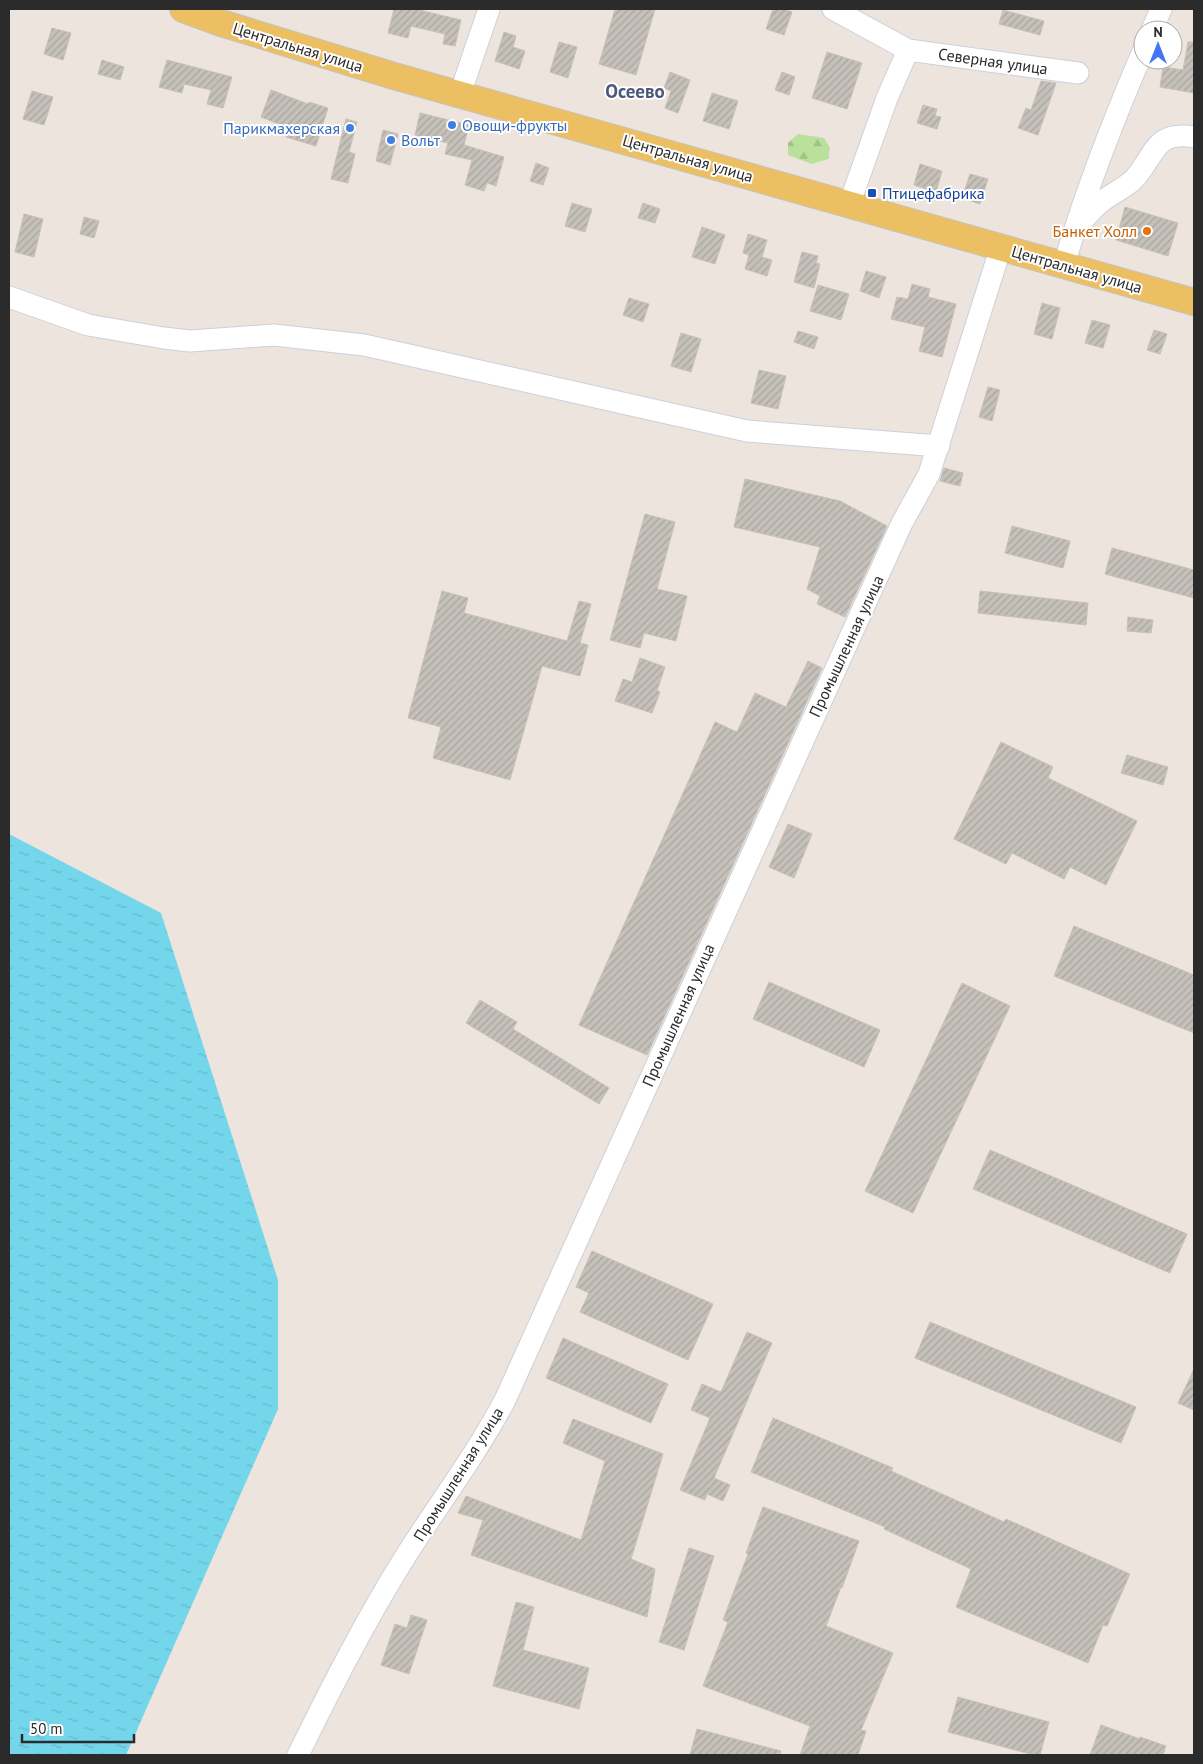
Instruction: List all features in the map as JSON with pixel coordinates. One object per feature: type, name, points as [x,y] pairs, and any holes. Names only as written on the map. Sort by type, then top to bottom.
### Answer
[{"type":"main road","name":"Центральная улица","points":[[183,9],[221,23],[394,76],[1194,302]]},
{"type":"street","points":[[460,94],[489,9]]},
{"type":"street","name":"Северная улица","points":[[833,9],[908,50],[1078,73]]},
{"type":"street","points":[[849,205],[887,98],[908,50]]},
{"type":"street","points":[[1064,265],[1074,230],[1135,70]]},
{"type":"street","points":[[1074,230],[1099,203],[1135,178],[1154,148],[1164,140],[1175,136],[1194,137]]},
{"type":"street","name":"Промышленная улица","points":[[298,1755],[336,1677],[392,1580],[491,1427],[505,1400],[902,523],[929,474],[1001,247]]},
{"type":"street","points":[[9,297],[88,325],[164,338],[190,341],[274,335],[364,345],[747,431],[939,446]]},
{"type":"green space","points":[[798,134],[824,138],[830,148],[828,159],[812,164],[788,155],[788,143]]},
{"type":"water","points":[[9,834],[161,913],[278,1280],[278,1409],[126,1755],[9,1755]]},
{"type":"building","points":[[394,9],[415,9],[461,20],[455,46],[443,44],[445,34],[411,26],[408,38],[388,33]]},
{"type":"building","points":[[615,9],[655,9],[636,75],[599,64]]},
{"type":"building","points":[[773,9],[783,9],[792,12],[784,35],[766,29]]},
{"type":"building","points":[[1003,10],[1044,21],[1040,35],[999,24]]},
{"type":"building","points":[[52,28],[71,33],[63,60],[44,54]]},
{"type":"building","points":[[504,32],[516,36],[513,47],[525,51],[519,69],[495,61]]},
{"type":"building","points":[[559,42],[577,47],[568,78],[550,72]]},
{"type":"building","points":[[1188,42],[1194,42],[1194,93],[1160,87],[1163,70],[1183,70]]},
{"type":"building","points":[[827,52],[862,63],[847,109],[812,98]]},
{"type":"building","points":[[102,60],[124,67],[120,80],[98,74]]},
{"type":"building","points":[[167,60],[232,77],[223,108],[207,104],[211,90],[184,84],[182,93],[159,87]]},
{"type":"building","points":[[670,72],[690,80],[678,113],[665,108],[671,91],[664,88]]},
{"type":"building","points":[[782,72],[795,77],[789,95],[775,90]]},
{"type":"building","points":[[1041,81],[1056,83],[1038,135],[1018,128],[1026,108],[1031,110]]},
{"type":"building","points":[[271,90],[308,104],[309,102],[328,108],[316,146],[286,137],[289,128],[261,117]]},
{"type":"building","points":[[32,91],[53,97],[44,125],[23,119]]},
{"type":"building","points":[[712,93],[738,101],[729,129],[703,121]]},
{"type":"building","points":[[923,105],[937,109],[935,116],[941,117],[937,129],[917,123]]},
{"type":"building","points":[[420,113],[469,125],[464,145],[504,157],[496,186],[487,183],[484,191],[465,185],[472,160],[445,154],[448,143],[415,135]]},
{"type":"building","points":[[346,119],[357,122],[349,152],[355,154],[348,183],[331,179]]},
{"type":"building","points":[[383,130],[398,134],[390,165],[376,161]]},
{"type":"building","points":[[536,163],[549,168],[543,185],[530,181]]},
{"type":"building","points":[[920,164],[942,171],[936,192],[914,185]]},
{"type":"building","points":[[970,174],[988,179],[980,204],[962,198]]},
{"type":"building","points":[[572,203],[592,209],[585,232],[565,226]]},
{"type":"building","points":[[643,203],[660,209],[655,223],[638,218]]},
{"type":"building","name":"Банкет Холл","points":[[1125,207],[1178,223],[1168,256],[1116,240]]},
{"type":"building","points":[[24,214],[43,219],[34,257],[15,252]]},
{"type":"building","points":[[84,217],[99,221],[94,238],[80,234]]},
{"type":"building","points":[[702,227],[725,235],[715,264],[692,257]]},
{"type":"building","points":[[748,234],[767,240],[762,257],[772,260],[767,276],[745,269],[749,255],[743,253]]},
{"type":"building","points":[[802,252],[818,256],[816,263],[820,264],[814,288],[794,282]]},
{"type":"building","points":[[866,271],[886,277],[879,298],[860,291]]},
{"type":"building","points":[[912,284],[930,289],[928,297],[956,304],[942,357],[919,351],[925,327],[891,319],[897,297],[908,299]]},
{"type":"building","points":[[818,285],[849,294],[841,320],[810,311]]},
{"type":"building","points":[[629,298],[649,304],[643,322],[623,315]]},
{"type":"building","points":[[1042,303],[1060,308],[1052,339],[1034,334]]},
{"type":"building","points":[[1092,320],[1110,325],[1103,348],[1085,343]]},
{"type":"building","points":[[1154,330],[1167,334],[1160,354],[1147,350]]},
{"type":"building","points":[[798,331],[818,337],[814,349],[794,342]]},
{"type":"building","points":[[681,333],[701,339],[691,372],[671,366]]},
{"type":"building","points":[[759,370],[786,376],[778,409],[751,403]]},
{"type":"building","points":[[988,387],[1000,390],[992,421],[979,417]]},
{"type":"building","points":[[944,468],[963,473],[960,486],[940,481]]},
{"type":"building","points":[[745,479],[840,501],[887,526],[845,617],[817,604],[820,596],[807,589],[820,547],[734,527]]},
{"type":"building","points":[[645,514],[675,522],[657,589],[687,596],[676,641],[644,633],[640,648],[610,640]]},
{"type":"building","points":[[1012,526],[1070,541],[1063,568],[1005,553]]},
{"type":"building","points":[[1112,548],[1194,570],[1194,598],[1105,574]]},
{"type":"building","points":[[442,591],[468,598],[464,613],[567,641],[579,601],[591,604],[580,643],[588,645],[580,676],[542,666],[510,780],[433,758],[441,727],[408,718]]},
{"type":"building","points":[[980,591],[1088,603],[1086,625],[978,613]]},
{"type":"building","points":[[1128,617],[1153,620],[1151,633],[1127,631]]},
{"type":"building","points":[[640,658],[665,667],[657,691],[660,692],[652,713],[615,701],[623,679],[632,682]]},
{"type":"building","points":[[808,661],[822,668],[647,1055],[579,1025],[715,722],[737,732],[755,693],[786,707]]},
{"type":"building","points":[[1001,742],[1053,767],[1048,778],[1137,821],[1106,885],[1070,867],[1064,879],[1012,853],[1006,864],[954,839]]},
{"type":"building","points":[[1127,755],[1168,767],[1163,785],[1121,773]]},
{"type":"building","points":[[788,824],[812,834],[794,878],[769,867]]},
{"type":"building","points":[[1074,926],[1194,975],[1194,1033],[1054,976]]},
{"type":"building","points":[[769,982],[880,1030],[864,1067],[753,1019]]},
{"type":"building","points":[[962,983],[1010,1006],[913,1213],[865,1191]]},
{"type":"building","points":[[480,1000],[517,1022],[513,1029],[609,1088],[599,1104],[466,1023]]},
{"type":"building","points":[[990,1150],[1187,1234],[1170,1273],[973,1189]]},
{"type":"building","points":[[592,1251],[713,1304],[688,1360],[580,1312],[589,1293],[576,1287]]},
{"type":"building","points":[[930,1322],[1136,1407],[1121,1443],[915,1358]]},
{"type":"building","points":[[747,1332],[772,1343],[714,1478],[730,1485],[723,1501],[707,1494],[705,1500],[680,1490],[710,1418],[691,1410],[702,1384],[721,1392]]},
{"type":"building","points":[[563,1338],[668,1384],[651,1423],[546,1378]]},
{"type":"building","points":[[1194,1369],[1194,1410],[1178,1403]]},
{"type":"building","points":[[773,1418],[893,1468],[891,1471],[1004,1522],[1006,1519],[1130,1574],[1107,1626],[1103,1625],[1088,1663],[956,1607],[971,1569],[884,1529],[885,1527],[751,1472]]},
{"type":"building","points":[[573,1419],[663,1454],[631,1559],[655,1569],[647,1617],[471,1555],[483,1520],[458,1513],[466,1496],[581,1540],[605,1461],[563,1443]]},
{"type":"building","points":[[763,1507],[859,1541],[826,1626],[893,1653],[861,1730],[866,1731],[858,1755],[800,1755],[810,1726],[703,1686],[728,1622],[723,1620],[748,1554],[746,1553]]},
{"type":"building","points":[[689,1548],[714,1556],[684,1650],[659,1642]]},
{"type":"building","points":[[516,1602],[534,1607],[523,1650],[589,1668],[579,1709],[493,1686]]},
{"type":"building","points":[[411,1615],[427,1620],[409,1674],[381,1665],[395,1624],[407,1628]]},
{"type":"building","points":[[958,1697],[1049,1722],[1040,1755],[948,1732]]},
{"type":"building","points":[[1101,1725],[1166,1746],[1163,1755],[1090,1755]]},
{"type":"building","points":[[697,1729],[781,1751],[780,1755],[690,1755]]},
{"type":"place","name":"Овощи-фрукты","points":[[452,125]]},
{"type":"place","name":"Парикмахерская","points":[[350,128]]},
{"type":"place","name":"Вольт","points":[[391,140]]},
{"type":"place","name":"Птицефабрика","points":[[872,193]]},
{"type":"place","name":"Банкет Холл","points":[[1147,231]]},
{"type":"district","name":"Осеево","points":[[635,91]]}]
